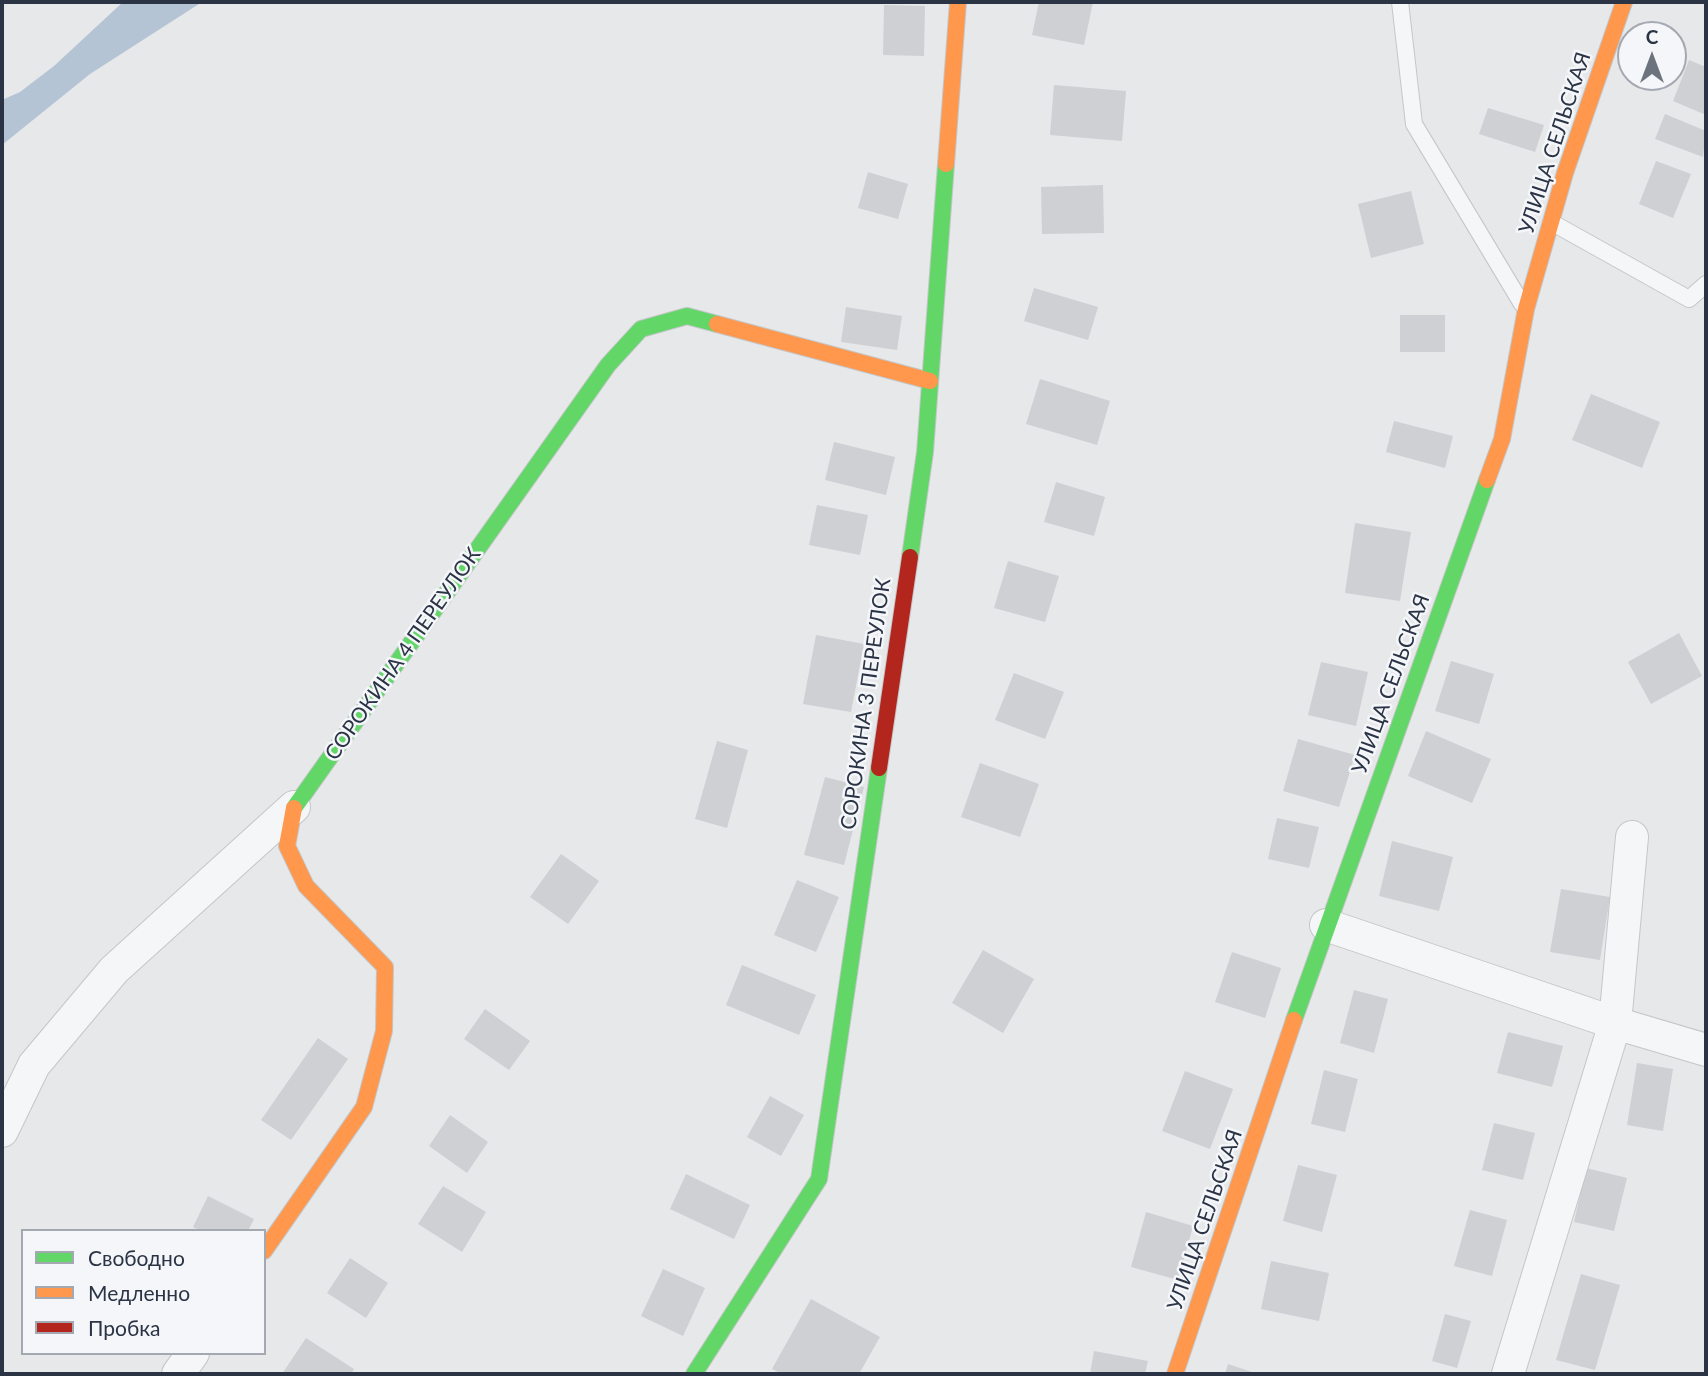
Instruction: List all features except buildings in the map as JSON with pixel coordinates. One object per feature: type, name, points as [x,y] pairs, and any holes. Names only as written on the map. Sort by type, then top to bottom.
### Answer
[{"type":"street","name":"СОРОКИНА 3 ПЕРЕУЛОК","points":[[694,1374],[819,1179],[925,453],[958,2]]},
{"type":"street","name":"УЛИЦА СЕЛЬСКАЯ","points":[[1175,1374],[1326,925],[1502,439],[1526,309],[1551,222],[1624,2]]},
{"type":"street","name":"СОРОКИНА 4 ПЕРЕУЛОК","points":[[266,1248],[364,1107],[384,1031],[385,967],[306,886],[287,846],[294,807],[608,365],[641,329],[687,316],[930,381]]},
{"type":"street","points":[[2,1131],[33,1065],[114,970],[294,807]]},
{"type":"street","points":[[1508,1374],[1615,1023],[1632,837]]},
{"type":"street","points":[[1326,925],[1615,1023],[1706,1050]]},
{"type":"street","points":[[178,1374],[192,1355]]},
{"type":"lane","points":[[1400,2],[1414,124],[1526,309]]},
{"type":"lane","points":[[1551,222],[1689,299],[1706,284]]},
{"type":"water","points":[[123,2],[202,2],[90,74],[2,145],[2,100],[20,92],[54,66]]},
{"type":"traffic: fast","points":[[910,557],[925,452],[946,164]]},
{"type":"traffic: fast","points":[[294,808],[608,365],[641,329],[687,316],[717,324]]},
{"type":"traffic: fast","points":[[1294,1020],[1487,480]]},
{"type":"traffic: fast","points":[[694,1374],[819,1179],[879,768]]},
{"type":"traffic: slow","points":[[946,164],[958,2]]},
{"type":"traffic: slow","points":[[1487,480],[1502,439],[1526,309],[1565,173],[1624,2]]},
{"type":"traffic: slow","points":[[717,324],[930,381]]},
{"type":"traffic: slow","points":[[266,1248],[364,1107],[384,1031],[385,967],[306,886],[287,846],[294,808]]},
{"type":"traffic: slow","points":[[1175,1374],[1294,1020]]},
{"type":"traffic: jam","points":[[879,768],[910,557]]}]
